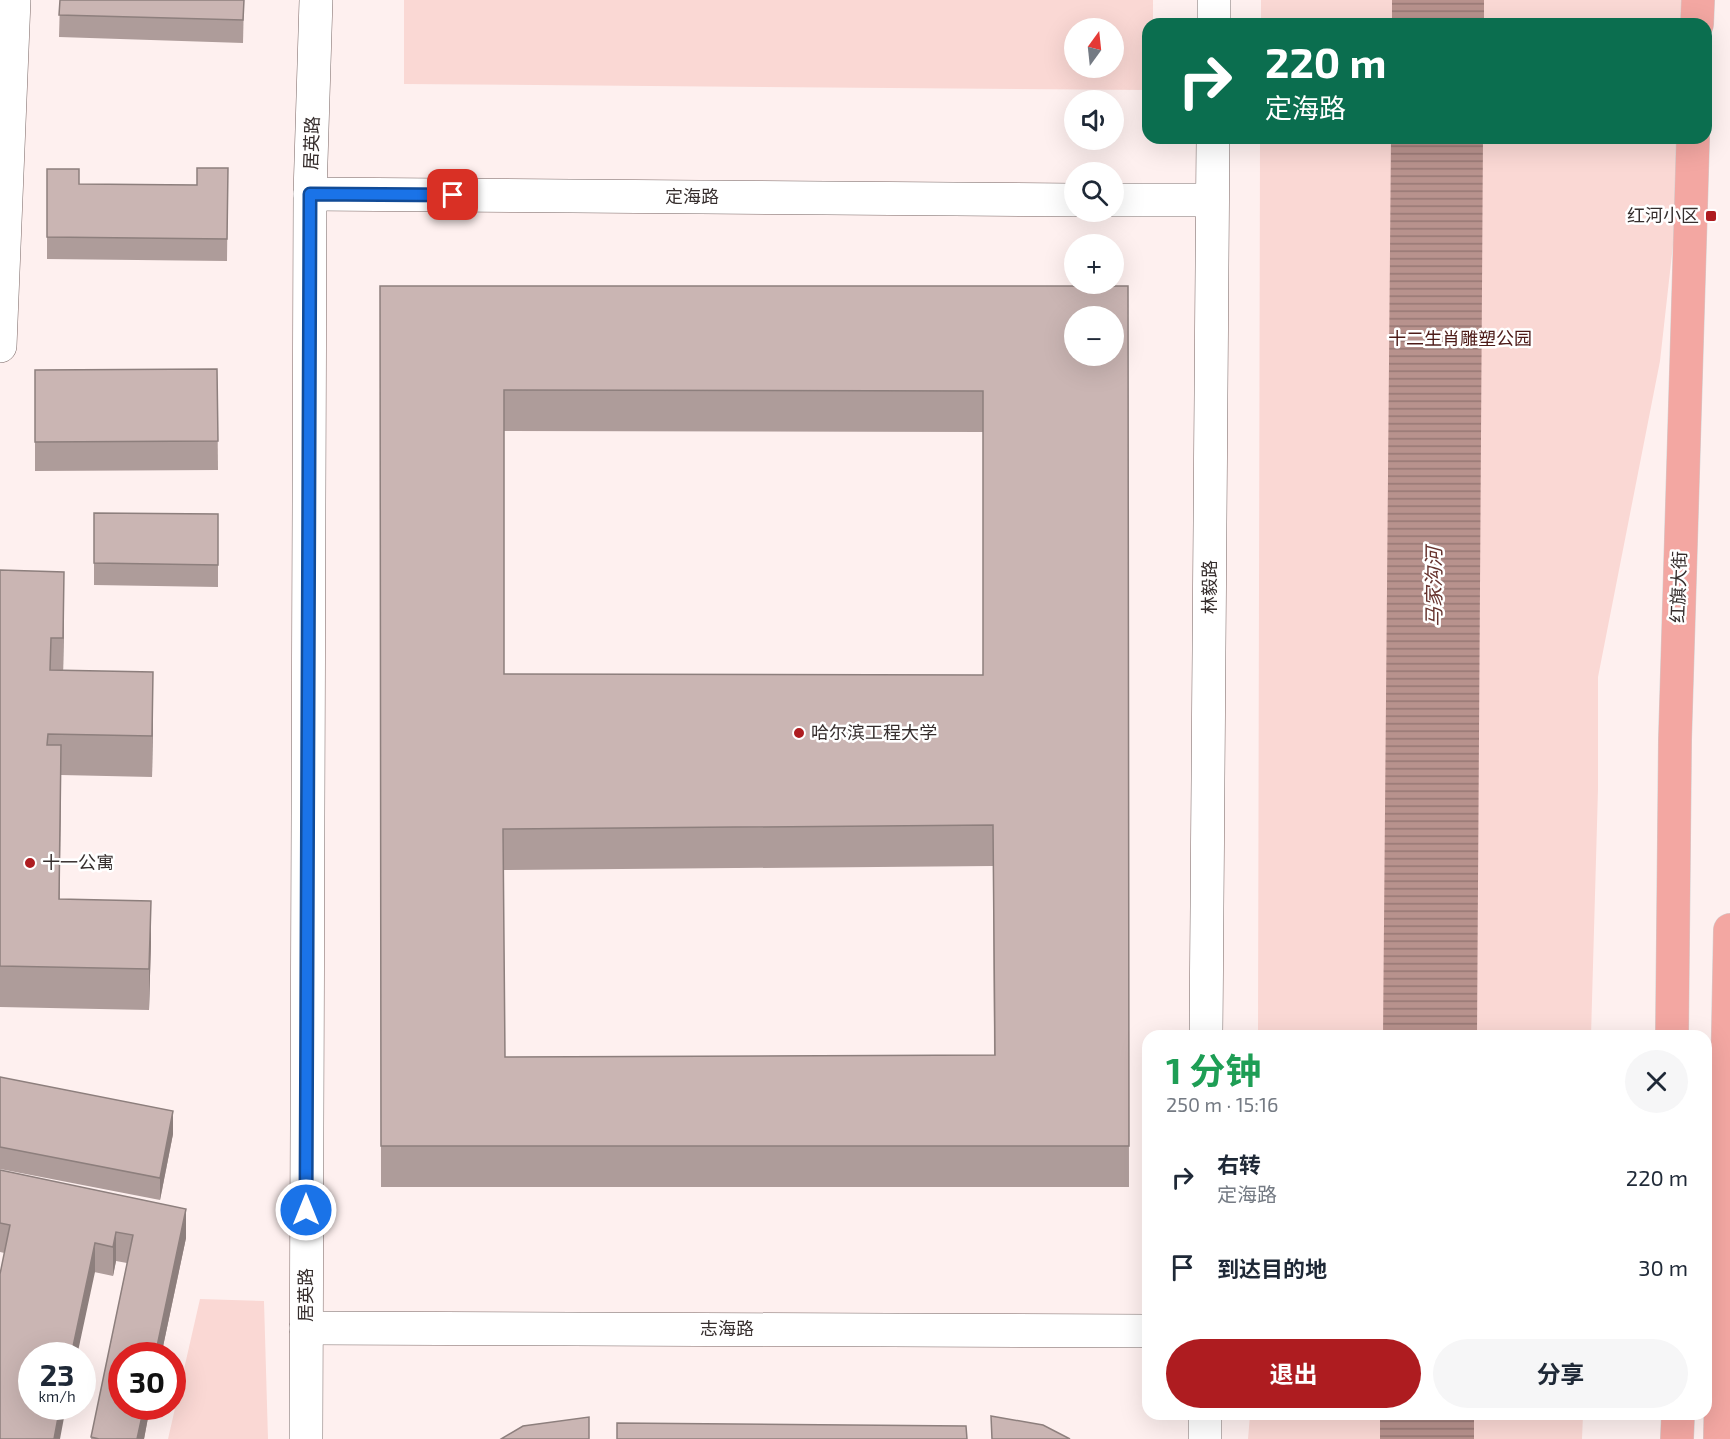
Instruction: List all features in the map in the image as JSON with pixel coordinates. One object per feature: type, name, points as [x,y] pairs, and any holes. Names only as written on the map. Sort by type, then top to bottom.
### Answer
[{"type":"main road","points":[[1697,18],[1698,0]]},
{"type":"main road","name":"红旗大街","points":[[1672,1030],[1674,740],[1693,144]]},
{"type":"main road","points":[[1720,1439],[1730,930]]},
{"type":"main road","points":[[1677,1439],[1678,1420]]},
{"type":"street","points":[[0,346],[14,0]]},
{"type":"street","name":"居英路","points":[[306,1439],[310,194],[316,0]]},
{"type":"street","points":[[1214,0],[1214,18]]},
{"type":"street","name":"林毅路","points":[[1206,1030],[1213,144]]},
{"type":"street","name":"定海路","points":[[310,194],[1064,200]]},
{"type":"street","points":[[1124,200],[1212,201]]},
{"type":"street","name":"志海路","points":[[306,1328],[1142,1331]]},
{"type":"street","points":[[1204,1420],[1204,1439]]},
{"type":"green space","points":[[404,0],[1153,0],[1153,18],[1142,18],[1142,90],[404,84]]},
{"type":"green space","points":[[1261,0],[1699,0],[1698,18],[1261,18]]},
{"type":"green space","name":"十二生肖雕塑公园","points":[[1260,144],[1684,144],[1660,361],[1598,677],[1598,789],[1591,1030],[1258,1030]]},
{"type":"green space","points":[[200,1299],[264,1301],[268,1439],[168,1439],[172,1420],[186,1420],[186,1360]]},
{"type":"green space","points":[[1250,1420],[1583,1420],[1582,1439],[1248,1439]]},
{"type":"water","points":[[1392,0],[1484,0],[1484,18],[1392,18]]},
{"type":"water","name":"马家沟河","points":[[1391,144],[1483,144],[1477,1030],[1383,1030]]},
{"type":"water","points":[[1380,1420],[1474,1420],[1474,1439],[1380,1439]]},
{"type":"building","points":[[60,0],[244,0],[243,20],[59,15]]},
{"type":"building","points":[[197,168],[228,168],[227,239],[47,237],[47,169],[79,169],[79,184],[197,185]]},
{"type":"building","points":[[380,286],[1064,286],[1064,294],[1124,294],[1124,286],[1128,286],[1129,1146],[381,1146]],"holes":[[[504,390],[983,391],[983,675],[504,674]],[[993,825],[995,1055],[505,1057],[503,829]]]},
{"type":"building","points":[[217,369],[218,441],[35,442],[35,370]]},
{"type":"building","points":[[94,513],[218,514],[218,565],[94,563]]},
{"type":"building","name":"十一公寓","points":[[0,570],[64,572],[63,638],[51,638],[50,670],[153,672],[152,736],[48,734],[47,745],[61,745],[59,899],[151,901],[149,969],[0,966]]},
{"type":"building","points":[[0,1077],[173,1111],[160,1178],[0,1147]]},
{"type":"building","points":[[0,1170],[186,1209],[158,1342],[111,1342],[133,1235],[116,1232],[113,1247],[95,1243],[74,1342],[18,1342],[18,1420],[58,1420],[54,1439],[0,1439],[0,1274],[10,1225],[0,1223]]},
{"type":"building","points":[[108,1355],[108,1420],[141,1420],[137,1439],[91,1437]]},
{"type":"building","points":[[991,1416],[1043,1425],[1070,1439],[992,1439]]},
{"type":"building","points":[[589,1417],[589,1439],[501,1439],[523,1426]]},
{"type":"building","points":[[617,1423],[966,1426],[967,1439],[617,1439]]},
{"type":"place","name":"红河小区","points":[[1711,216]]},
{"type":"place","name":"哈尔滨工程大学","points":[[799,733]]},
{"type":"place","name":"十一公寓","points":[[30,863]]},
{"type":"route","points":[[306,1210],[310,194],[453,195]]}]
